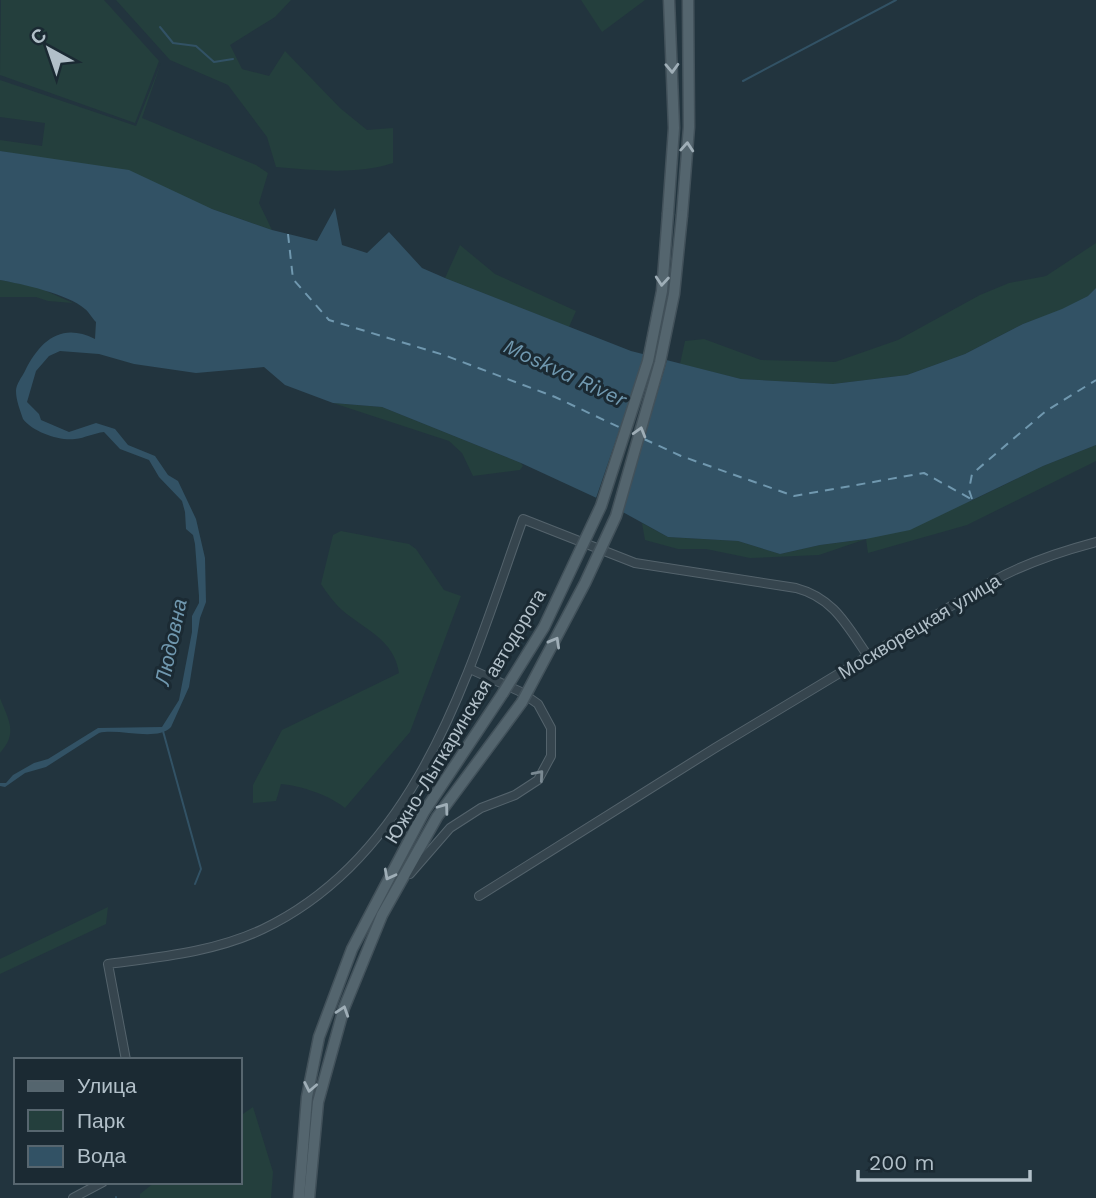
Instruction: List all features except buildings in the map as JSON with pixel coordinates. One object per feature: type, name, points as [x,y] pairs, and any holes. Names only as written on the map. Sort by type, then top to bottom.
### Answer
[{"type":"main road","name":"Южно-Лыткаринская автодорога","points":[[299,1198],[307,1097],[319,1037],[352,949],[424,812],[544,626],[601,506],[648,361],[662,291],[674,128],[669,0]]},
{"type":"main road","name":"Южно-Лыткаринская автодорога","points":[[309,1198],[318,1102],[344,1008],[382,915],[437,817],[522,702],[585,583],[616,516],[660,362],[674,294],[689,127],[688,0]]},
{"type":"street","points":[[126,1058],[108,964],[213,947],[261,930],[312,901],[349,869],[412,790],[470,669],[523,519],[635,563],[814,593],[831,605],[868,656]]},
{"type":"street","name":"Москворецкая улица","points":[[479,896],[750,727],[1023,564],[1096,542]]},
{"type":"street","points":[[396,891],[428,850],[450,828],[481,808],[515,795],[538,780],[549,762],[552,749],[551,728],[538,704],[522,692],[470,669]]},
{"type":"street","points":[[74,1198],[99,1184]]},
{"type":"green space","points":[[1,0],[104,0],[159,61],[135,123],[0,75]]},
{"type":"green space","points":[[116,0],[291,0],[275,17],[230,45],[242,69],[269,76],[285,51],[340,108],[367,130],[393,128],[393,163],[350,170],[276,167],[267,137],[228,85],[170,60]]},
{"type":"green space","points":[[581,0],[645,0],[602,32]]},
{"type":"green space","points":[[161,63],[142,118],[256,165],[268,173],[259,203],[272,230],[212,209],[0,151],[0,140],[42,146],[45,123],[0,117],[0,80],[136,126]]},
{"type":"green space","points":[[1096,243],[1096,288],[1088,296],[1062,310],[1023,324],[965,354],[907,375],[833,384],[741,379],[680,364],[685,341],[704,339],[761,360],[835,362],[898,340],[980,295],[1009,283],[1046,276]]},
{"type":"green space","points":[[460,245],[495,274],[576,311],[569,327],[445,278]]},
{"type":"green space","points":[[0,280],[37,287],[73,303],[36,297],[0,297]]},
{"type":"green space","points":[[333,403],[382,407],[523,466],[520,470],[473,476],[462,453],[449,441]]},
{"type":"green space","points":[[1096,445],[1096,461],[967,525],[868,553],[866,539],[973,500],[1043,466]]},
{"type":"green space","points":[[642,523],[668,537],[738,541],[780,554],[866,539],[819,555],[750,558],[706,549],[678,549],[645,540]]},
{"type":"green space","points":[[341,531],[409,544],[416,549],[444,590],[461,596],[410,732],[345,808],[315,792],[281,784],[276,801],[253,803],[253,785],[282,730],[399,673],[396,661],[385,643],[342,610],[321,584],[333,535]]},
{"type":"green space","points":[[0,698],[9,720],[10,733],[6,746],[0,753]]},
{"type":"green space","points":[[108,907],[106,924],[0,974],[0,959]]},
{"type":"green space","points":[[253,1107],[273,1172],[271,1198],[140,1198],[140,1194],[152,1184],[242,1184],[242,1115]]},
{"type":"water","name":"Moskva River","points":[[0,151],[129,170],[212,209],[272,230],[317,241],[335,208],[342,245],[367,253],[389,232],[422,268],[445,278],[631,351],[741,379],[833,384],[907,375],[965,354],[1023,324],[1088,296],[1096,288],[1096,445],[1043,466],[910,530],[780,554],[738,541],[668,537],[601,500],[521,463],[382,407],[333,403],[285,385],[264,367],[196,373],[134,364],[99,354],[60,351],[49,356],[36,371],[27,402],[39,414],[41,420],[69,432],[96,423],[115,429],[128,445],[155,456],[168,475],[178,481],[196,519],[205,558],[206,602],[200,618],[189,687],[171,727],[157,734],[99,733],[46,767],[25,773],[5,787],[0,786],[0,783],[6,783],[13,775],[34,763],[48,759],[98,728],[162,727],[179,700],[192,632],[192,616],[199,603],[199,596],[195,544],[193,535],[186,529],[182,501],[159,477],[149,460],[120,449],[104,432],[62,439],[40,432],[23,419],[16,388],[37,351],[53,337],[62,334],[83,334],[95,339],[96,322],[85,309],[68,299],[44,290],[0,280]]},
{"type":"pier","points":[[644,351],[668,357],[621,515],[595,501]]},
{"type":"waterway","points":[[743,81],[896,0]]},
{"type":"waterway","points":[[160,27],[173,43],[196,46],[214,62],[233,59]]},
{"type":"waterway","points":[[163,731],[201,869],[195,884]]},
{"type":"ferry route","points":[[288,234],[293,279],[329,320],[444,355],[555,397],[623,429]]},
{"type":"ferry route","points":[[972,499],[969,490],[972,474],[1046,411],[1096,380]]},
{"type":"ferry route","points":[[644,439],[681,456],[794,496],[924,473],[973,500]]},
{"type":"water label","name":"Людовна","points":[[171,642]]}]
